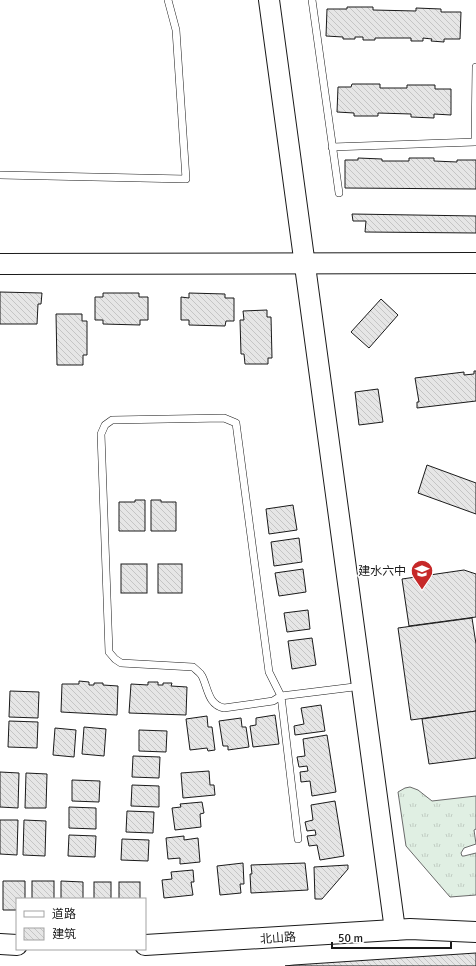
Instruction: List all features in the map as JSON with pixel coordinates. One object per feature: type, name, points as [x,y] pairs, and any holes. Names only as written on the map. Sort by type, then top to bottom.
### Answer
[{"type":"street","points":[[269,0],[362,686],[403,930]]},
{"type":"street","points":[[0,264],[476,262]]},
{"type":"street","name":"北山路","points":[[403,930],[476,918]]},
{"type":"street","name":"北山路","points":[[146,945],[403,930],[476,932]]},
{"type":"street","points":[[0,944],[16,945]]},
{"type":"lane","points":[[0,175],[186,178],[176,30],[168,0]]},
{"type":"lane","points":[[312,0],[339,193]]},
{"type":"lane","points":[[332,147],[475,142],[476,67]]},
{"type":"lane","points":[[298,839],[281,696],[269,672],[236,424],[224,418],[112,420],[105,425],[101,434],[109,652],[115,660],[121,663],[193,667],[202,677],[211,700],[220,708],[273,701],[281,696],[362,686]]},
{"type":"green space","points":[[410,787],[418,790],[432,801],[476,796],[476,829],[474,830],[476,844],[464,848],[461,853],[462,856],[464,856],[476,853],[476,895],[450,897],[406,846],[398,792]]},
{"type":"building","points":[[347,7],[373,7],[373,10],[416,11],[416,8],[441,9],[441,12],[461,12],[460,39],[444,39],[444,42],[431,41],[432,39],[423,38],[423,41],[411,41],[411,38],[375,38],[375,40],[363,40],[363,37],[343,39],[343,37],[326,36],[327,9],[347,9]]},
{"type":"building","points":[[352,84],[380,84],[380,88],[407,88],[407,85],[435,85],[435,89],[451,89],[451,115],[434,114],[434,118],[411,117],[411,114],[378,113],[378,116],[354,116],[354,113],[337,112],[338,87],[351,87]]},
{"type":"building","points":[[358,158],[382,159],[382,161],[409,161],[409,158],[434,158],[434,161],[457,162],[457,160],[476,160],[476,189],[345,188],[345,160],[358,160]]},
{"type":"building","points":[[352,214],[476,216],[476,233],[365,232],[366,221],[353,221]]},
{"type":"building","points":[[0,292],[42,293],[41,304],[38,304],[37,324],[0,324]]},
{"type":"building","points":[[103,293],[139,293],[139,297],[148,297],[148,320],[140,320],[140,325],[103,324],[103,320],[95,320],[95,297],[103,297]]},
{"type":"building","points":[[189,293],[225,294],[225,298],[234,298],[234,321],[226,321],[225,326],[189,325],[189,320],[181,320],[181,297],[189,298]]},
{"type":"building","points":[[381,299],[398,315],[369,348],[351,332]]},
{"type":"building","points":[[267,310],[267,317],[271,317],[272,358],[268,358],[268,364],[245,364],[244,354],[241,354],[240,320],[244,320],[243,311]]},
{"type":"building","points":[[56,314],[82,314],[82,321],[87,321],[87,355],[83,355],[83,365],[57,365]]},
{"type":"building","points":[[474,371],[476,371],[476,401],[417,408],[417,402],[419,402],[415,378],[464,372],[464,375],[474,374]]},
{"type":"building","points":[[378,389],[383,422],[359,425],[355,392]]},
{"type":"building","points":[[427,465],[476,483],[476,514],[418,493]]},
{"type":"building","points":[[135,500],[145,500],[145,531],[119,531],[119,502],[135,502]]},
{"type":"building","points":[[151,500],[176,502],[176,531],[151,531]]},
{"type":"building","points":[[293,505],[297,530],[269,534],[266,509]]},
{"type":"building","points":[[299,538],[302,562],[274,566],[271,542]]},
{"type":"building","points":[[121,564],[147,564],[147,593],[121,593]]},
{"type":"building","points":[[158,564],[182,564],[182,593],[158,593]]},
{"type":"building","points":[[303,569],[306,592],[279,596],[275,573]]},
{"type":"building","points":[[464,570],[476,574],[476,617],[409,626],[402,579]]},
{"type":"building","points":[[308,610],[310,629],[287,632],[284,613]]},
{"type":"building","points":[[472,618],[476,644],[476,711],[411,720],[398,628]]},
{"type":"building","points":[[312,638],[316,665],[292,669],[288,641]]},
{"type":"building","points":[[79,681],[89,682],[89,685],[94,685],[94,683],[103,683],[103,685],[118,686],[117,715],[61,712],[62,684],[79,684]]},
{"type":"building","points":[[148,682],[158,682],[158,685],[163,685],[163,683],[172,683],[171,686],[187,687],[186,715],[129,713],[131,684],[148,685]]},
{"type":"building","points":[[10,691],[39,692],[38,718],[9,717]]},
{"type":"building","points":[[321,705],[325,731],[295,735],[294,726],[304,724],[301,708]]},
{"type":"building","points":[[476,711],[476,758],[429,764],[422,719]]},
{"type":"building","points":[[275,715],[279,744],[253,747],[250,726],[256,725],[256,718]]},
{"type":"building","points":[[207,716],[208,727],[212,727],[215,750],[208,751],[207,748],[190,750],[186,719]]},
{"type":"building","points":[[241,718],[242,727],[246,727],[249,747],[228,750],[228,746],[223,746],[219,721]]},
{"type":"building","points":[[9,721],[38,722],[37,748],[8,747]]},
{"type":"building","points":[[84,727],[106,729],[104,756],[82,754]]},
{"type":"building","points":[[55,728],[76,730],[74,757],[53,755]]},
{"type":"building","points":[[139,730],[167,731],[166,752],[139,751]]},
{"type":"building","points":[[327,735],[336,792],[312,796],[310,781],[301,782],[300,772],[308,771],[307,766],[299,767],[297,757],[305,756],[303,739]]},
{"type":"building","points":[[133,756],[160,757],[159,778],[132,777]]},
{"type":"building","points":[[209,771],[210,785],[214,785],[215,795],[183,798],[181,773]]},
{"type":"building","points":[[0,772],[19,773],[18,808],[0,807]]},
{"type":"building","points":[[26,773],[47,774],[46,808],[25,808]]},
{"type":"building","points":[[72,780],[100,781],[99,802],[72,801]]},
{"type":"building","points":[[132,785],[159,786],[159,807],[131,806]]},
{"type":"building","points":[[335,801],[344,856],[320,860],[317,845],[309,846],[307,836],[316,835],[315,830],[307,831],[305,822],[313,820],[311,805]]},
{"type":"building","points":[[202,802],[204,813],[200,814],[201,827],[175,830],[172,808],[181,807],[180,804]]},
{"type":"building","points":[[69,807],[96,808],[96,829],[69,828]]},
{"type":"building","points":[[127,811],[154,812],[153,833],[126,832]]},
{"type":"building","points":[[0,820],[18,820],[17,855],[0,854]]},
{"type":"building","points":[[24,820],[46,821],[45,856],[23,855]]},
{"type":"building","points":[[69,835],[96,836],[95,857],[68,856]]},
{"type":"building","points":[[184,836],[184,840],[198,838],[200,862],[180,864],[180,858],[168,859],[166,838]]},
{"type":"building","points":[[122,839],[149,840],[148,861],[121,860]]},
{"type":"building","points":[[243,863],[244,884],[240,884],[241,893],[220,895],[217,866]]},
{"type":"building","points":[[305,863],[308,890],[251,893],[251,865]]},
{"type":"building","points":[[348,865],[348,869],[322,899],[315,899],[314,867]]},
{"type":"building","points":[[193,870],[194,882],[191,882],[193,895],[164,898],[162,880],[172,879],[171,872]]},
{"type":"building","points":[[3,881],[25,881],[25,898],[16,898],[16,910],[3,910]]},
{"type":"building","points":[[32,881],[54,881],[54,898],[32,898]]},
{"type":"building","points":[[61,881],[83,882],[83,898],[61,898]]},
{"type":"building","points":[[94,882],[111,882],[111,898],[94,898]]},
{"type":"building","points":[[119,882],[140,882],[140,898],[119,898]]},
{"type":"building","points":[[476,953],[476,966],[285,966],[294,965]]},
{"type":"place","name":"建水六中","points":[[422,590]]}]
